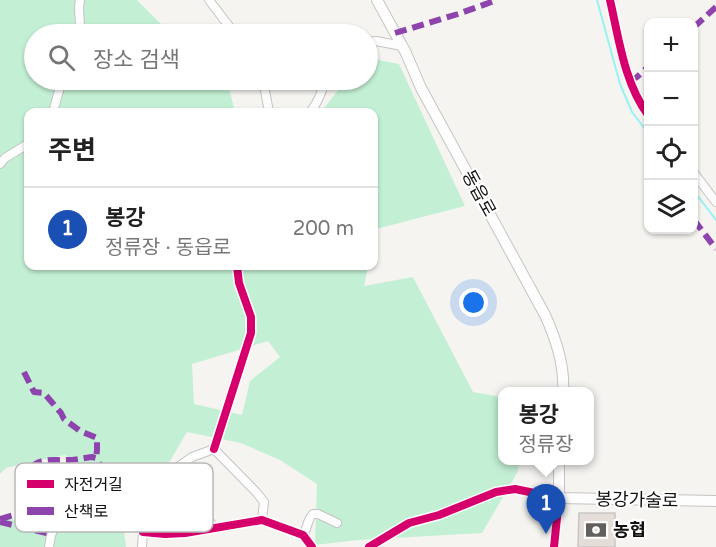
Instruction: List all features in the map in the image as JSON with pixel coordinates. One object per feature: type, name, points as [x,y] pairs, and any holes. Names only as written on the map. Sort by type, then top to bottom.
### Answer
[{"type":"main road","name":"동읍로","points":[[376,0],[402,46],[421,88],[545,315],[554,334],[561,361],[563,387]]},
{"type":"main road","points":[[559,498],[560,465]]},
{"type":"main road","name":"봉강가술로","points":[[559,498],[716,501]]},
{"type":"street","points":[[80,0],[78,8],[80,24]]},
{"type":"street","points":[[209,0],[228,24]]},
{"type":"street","points":[[610,0],[627,75],[644,110]]},
{"type":"street","points":[[378,41],[402,46]]},
{"type":"street","points":[[54,108],[59,90]]},
{"type":"street","points":[[265,90],[268,108]]},
{"type":"street","points":[[313,108],[323,90]]},
{"type":"street","points":[[0,164],[4,158],[24,146]]},
{"type":"street","points":[[698,179],[716,202]]},
{"type":"street","points":[[214,449],[251,333],[251,317],[239,283],[237,270]]},
{"type":"street","points":[[184,463],[192,457],[214,449]]},
{"type":"street","points":[[214,449],[264,502],[262,520]]},
{"type":"street","points":[[369,547],[409,523],[439,515],[496,492],[515,489],[559,498],[554,547]]},
{"type":"street","points":[[303,535],[309,518],[313,514],[337,523]]},
{"type":"street","points":[[213,528],[262,520],[303,535],[312,547]]},
{"type":"street","points":[[49,547],[52,532]]},
{"type":"street","points":[[142,547],[143,532],[165,534],[181,532]]},
{"type":"green space","points":[[0,0],[137,0],[161,24],[24,24],[24,90],[230,90],[234,108],[24,108],[24,270],[367,270],[364,286],[413,277],[473,392],[498,396],[498,465],[519,465],[517,473],[482,533],[358,540],[315,545],[317,484],[280,460],[241,443],[187,432],[170,461],[166,463],[77,463],[65,455],[29,463],[15,463],[15,466],[6,468],[0,474]],"holes":[[[268,341],[280,357],[250,381],[242,415],[194,404],[192,364]]]},
{"type":"green space","points":[[378,60],[399,64],[465,206],[378,228],[378,108],[324,108],[338,90],[378,90]]},
{"type":"green space","points":[[0,518],[15,520],[15,532],[124,532],[126,547],[0,547]]},
{"type":"building","name":"농협","points":[[579,513],[615,513],[615,547],[578,547]]},
{"type":"waterway","points":[[597,0],[620,84],[632,112],[644,128]]},
{"type":"waterway","points":[[698,196],[716,220]]},
{"type":"marked path","points":[[395,33],[497,0]]},
{"type":"marked path","points":[[698,23],[716,7]]},
{"type":"marked path","points":[[630,81],[644,71]]},
{"type":"marked path","points":[[698,225],[716,249]]},
{"type":"marked path","points":[[24,372],[34,392],[44,393],[64,419],[80,431],[97,438],[96,458]]},
{"type":"marked path","points":[[38,463],[92,457],[96,458],[99,463]]},
{"type":"marked path","points":[[0,519],[15,515]]},
{"type":"marked path","points":[[0,522],[15,526]]},
{"type":"marked path","points":[[42,532],[51,534]]},
{"type":"cycle path","points":[[610,0],[628,74],[644,108]]},
{"type":"cycle path","points":[[214,449],[251,333],[251,317],[239,283],[237,270]]},
{"type":"cycle path","points":[[369,547],[409,523],[439,515],[496,492],[515,489],[559,498],[554,547]]},
{"type":"cycle path","points":[[213,528],[262,520],[303,535],[312,547]]},
{"type":"cycle path","points":[[143,532],[165,534],[191,532]]},
{"type":"place","name":"농협","points":[[596,530]]},
{"type":"place","name":"봉강","points":[[546,534]]}]
